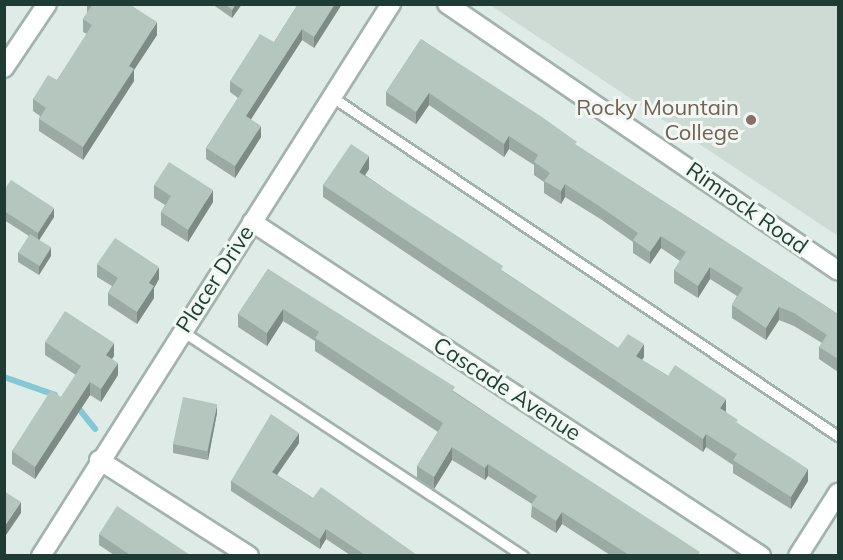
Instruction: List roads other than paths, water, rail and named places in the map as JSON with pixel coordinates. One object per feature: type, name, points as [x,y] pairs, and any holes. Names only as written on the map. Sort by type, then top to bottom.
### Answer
[{"type":"street","points":[[4,68],[47,4]]},
{"type":"street","name":"Placer Drive","points":[[41,555],[99,460],[391,4]]},
{"type":"street","name":"Rimrock Road","points":[[447,4],[838,271]]},
{"type":"street","name":"Cascade Avenue","points":[[252,222],[761,555]]},
{"type":"street","points":[[99,460],[249,555]]},
{"type":"street","points":[[798,555],[838,493]]},
{"type":"lane","points":[[332,97],[838,436]]},
{"type":"lane","points":[[182,331],[522,555]]},
{"type":"waterway","points":[[4,377],[55,395]]},
{"type":"waterway","points":[[75,404],[95,429]]},
{"type":"place","name":"Rocky Mountain College","points":[[751,120]]}]
